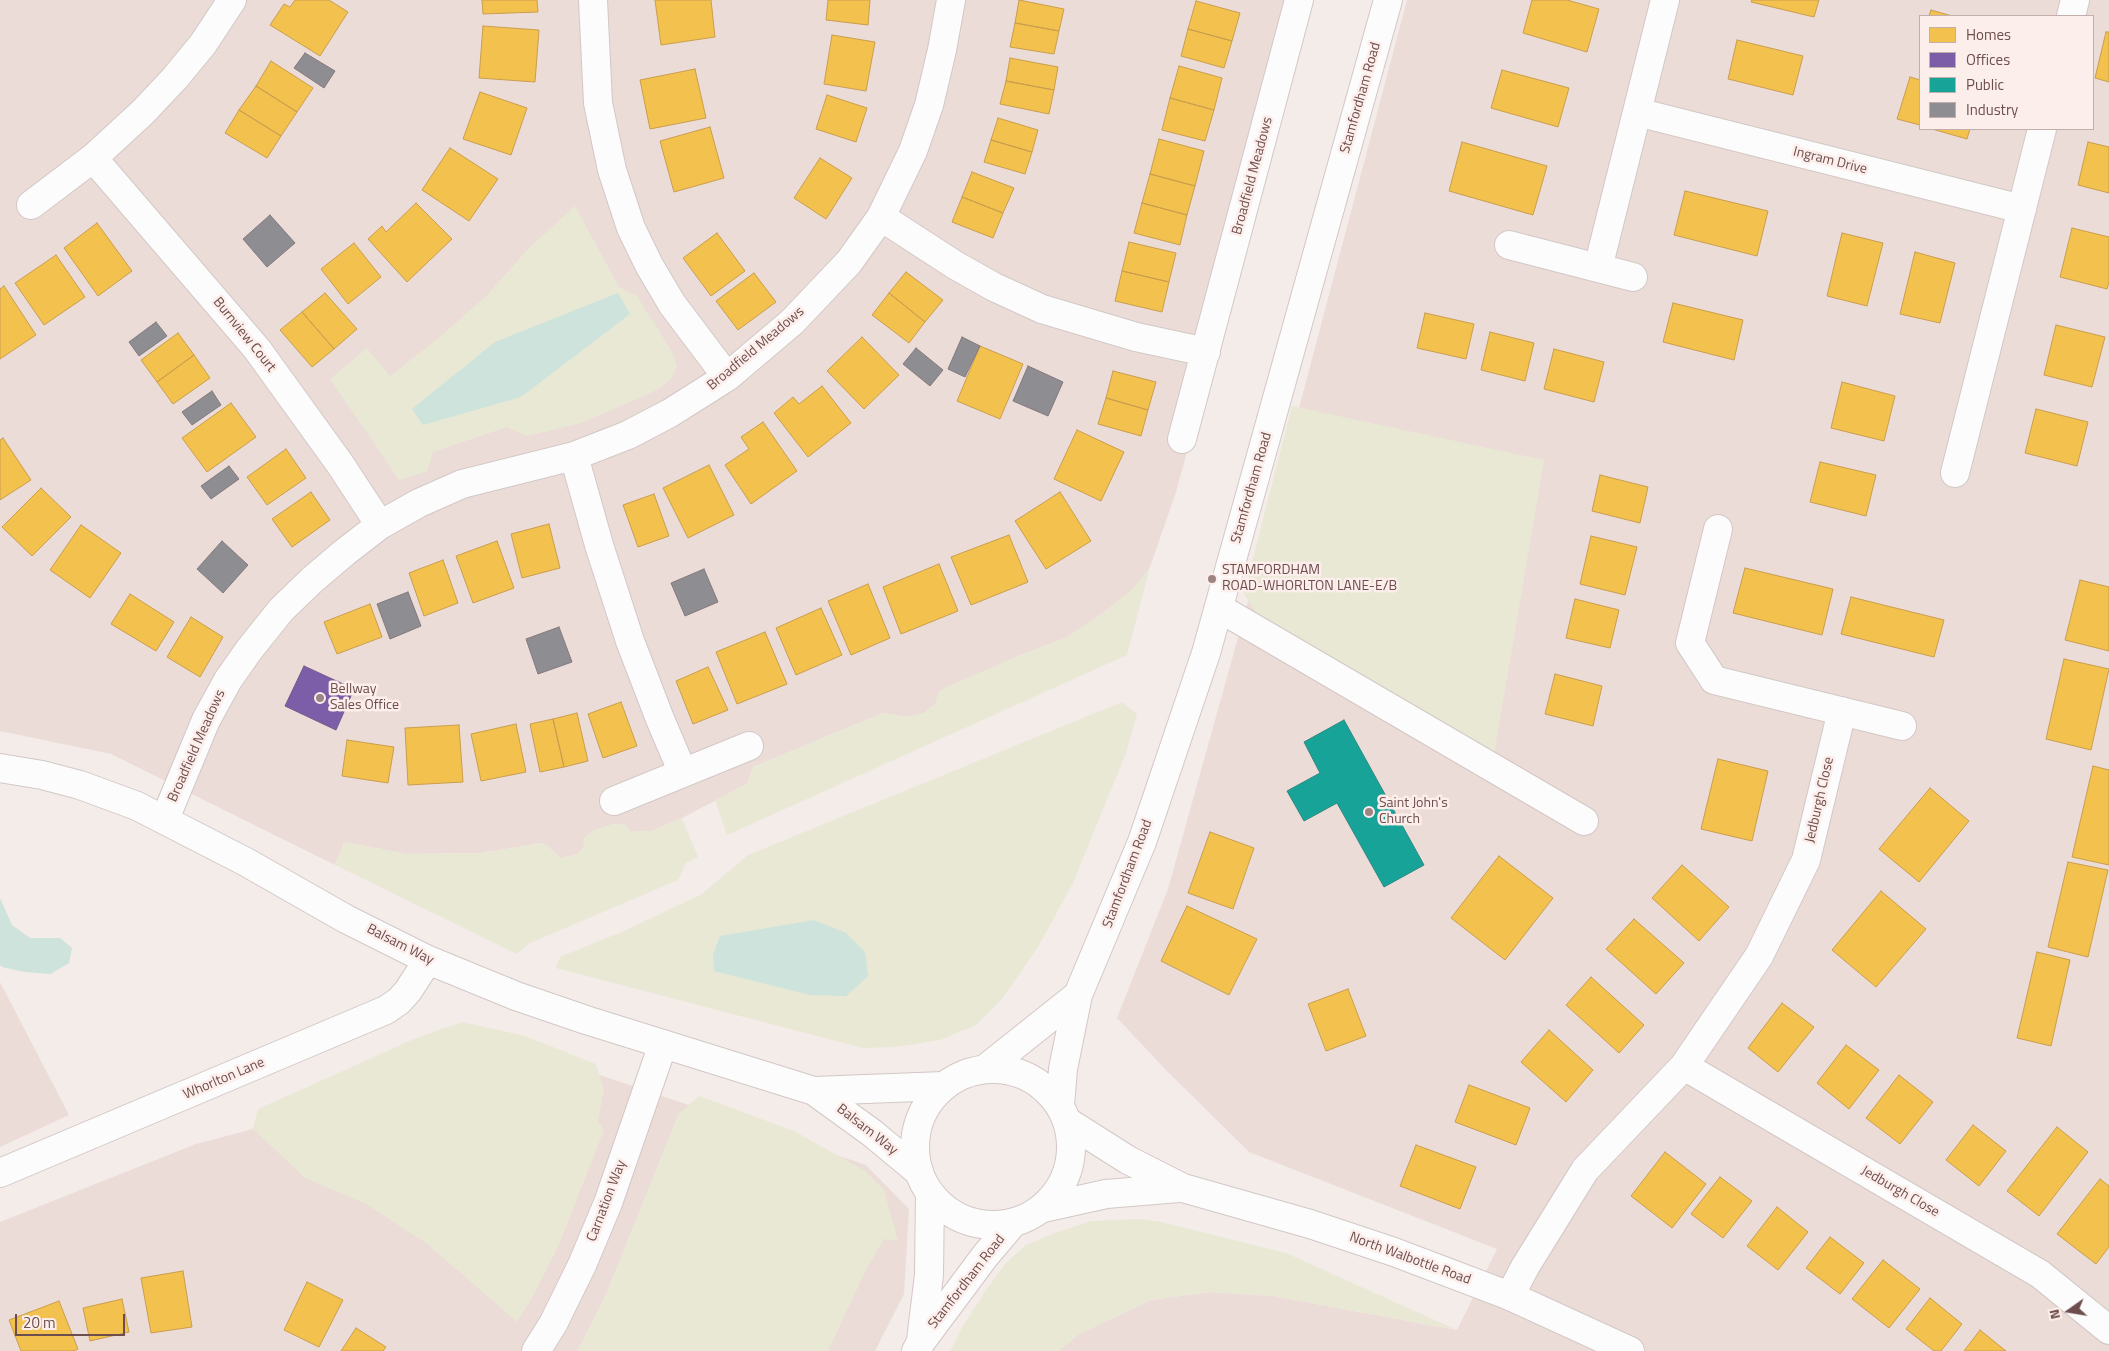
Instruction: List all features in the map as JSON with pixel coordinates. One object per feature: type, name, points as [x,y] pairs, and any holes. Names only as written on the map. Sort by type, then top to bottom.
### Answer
[{"type":"street","points":[[30,205],[94,158],[176,78],[203,44],[232,0]]},
{"type":"street","points":[[593,0],[598,103],[612,170],[631,228],[649,266],[672,304],[727,377]]},
{"type":"street","name":"Broadfield Meadows","points":[[165,819],[206,720],[228,680],[249,650],[281,610],[312,580],[380,525],[419,503],[462,484],[574,456],[628,435],[670,414],[727,377],[792,322],[849,262],[881,217],[913,151],[929,105],[942,50],[950,0]]},
{"type":"street","name":"Broadfield Meadows","points":[[1182,439],[1299,0]]},
{"type":"street","name":"Stamfordham Road","points":[[1064,1114],[1064,1064],[1078,996],[1142,842],[1192,696],[1219,608],[1388,0]]},
{"type":"street","points":[[1598,268],[1665,0]]},
{"type":"street","points":[[2071,15],[2075,0]]},
{"type":"street","name":"Ingram Drive","points":[[1637,112],[2022,210]]},
{"type":"street","points":[[1955,474],[2042,130]]},
{"type":"street","name":"Burnview Court","points":[[94,158],[257,349],[340,464],[380,525]]},
{"type":"street","points":[[881,217],[955,265],[994,287],[1042,309],[1136,338],[1206,352]]},
{"type":"street","points":[[1509,245],[1633,277]]},
{"type":"street","points":[[574,456],[599,545],[630,641],[683,773]]},
{"type":"street","points":[[1718,529],[1690,643],[1714,680],[1902,726]]},
{"type":"street","points":[[1219,608],[1584,821]]},
{"type":"street","name":"Jedburgh Close","points":[[1510,1296],[1525,1267],[1585,1170],[1684,1066],[1759,956],[1806,860],[1842,711]]},
{"type":"street","points":[[614,801],[749,746]]},
{"type":"street","name":"Balsam Way","points":[[0,768],[42,775],[107,793],[165,819],[346,918],[428,960],[516,996],[663,1044],[814,1090],[944,1086]]},
{"type":"street","name":"Whorlton Lane","points":[[0,1173],[386,1010],[399,1001],[408,991],[428,960]]},
{"type":"street","name":"Stamfordham Road","points":[[985,1069],[1078,996]]},
{"type":"street","name":"Carnation Way","points":[[536,1351],[553,1324],[605,1212],[663,1044]]},
{"type":"street","name":"Jedburgh Close","points":[[1684,1066],[2040,1274],[2109,1330]]},
{"type":"street","points":[[985,1069],[1007,1070],[1029,1077],[1048,1090],[1064,1114],[1072,1147],[1068,1172],[1058,1192],[1043,1208],[1013,1223],[991,1226],[969,1221],[947,1210],[924,1182],[915,1148],[918,1124],[928,1103],[944,1086],[963,1074],[985,1069]]},
{"type":"street","name":"Balsam Way","points":[[814,1090],[876,1136],[924,1182]]},
{"type":"street","name":"North Walbottle Road","points":[[1064,1114],[1128,1160],[1184,1188],[1351,1237],[1510,1296],[1630,1351]]},
{"type":"street","name":"Stamfordham Road","points":[[918,1346],[929,1275],[924,1182]]},
{"type":"street","name":"North Walbottle Road","points":[[1043,1208],[1106,1194],[1184,1188]]},
{"type":"street","name":"Stamfordham Road","points":[[918,1346],[985,1256],[1013,1223]]},
{"type":"shaded area","points":[[0,0],[1311,0],[1176,492],[1150,567],[1134,588],[1103,613],[1066,638],[1020,655],[935,704],[924,713],[906,717],[883,713],[753,767],[747,784],[682,818],[652,831],[630,832],[626,825],[614,824],[595,830],[584,838],[584,847],[578,854],[561,858],[543,843],[482,853],[407,854],[344,842],[335,865],[111,754],[0,731]]},
{"type":"shaded area","points":[[1407,0],[2109,0],[2109,1351],[1058,1351],[1079,1334],[1151,1300],[1209,1292],[1273,1296],[1457,1330],[1497,1249],[1249,1152],[1167,1071],[1117,1018],[1168,889],[1244,616]]},
{"type":"shaded area","points":[[0,982],[69,1115],[0,1147]]},
{"type":"shaded area","points":[[529,1051],[866,1165],[909,1209],[904,1294],[875,1351],[0,1351],[0,1222],[196,1144],[253,1129],[340,1085]]},
{"type":"green space","points":[[575,206],[619,287],[637,296],[671,350],[677,366],[671,379],[657,390],[581,423],[527,436],[507,427],[433,452],[427,471],[399,480],[330,379],[367,348],[390,376],[440,337],[487,295],[529,248]]},
{"type":"green space","points":[[1292,406],[1544,460],[1494,755],[1262,621],[1244,594]]},
{"type":"green space","points":[[1150,567],[1127,655],[727,835],[715,800],[747,784],[753,767],[883,713],[906,717],[924,713],[935,704],[939,691],[1020,655],[1066,638],[1103,613],[1134,588]]},
{"type":"green space","points":[[1122,702],[1137,714],[1126,753],[1073,883],[1038,947],[1002,999],[976,1025],[940,1040],[895,1047],[863,1048],[556,968],[560,957],[624,931],[702,894],[748,855]]},
{"type":"green space","points":[[682,818],[698,857],[686,863],[678,880],[528,944],[517,954],[335,865],[344,842],[407,854],[482,853],[543,843],[561,858],[579,854],[584,847],[583,838],[595,830],[614,824],[626,825],[631,832],[652,831]]},
{"type":"green space","points":[[462,1022],[525,1036],[596,1064],[604,1089],[598,1122],[604,1130],[558,1247],[532,1298],[517,1322],[426,1243],[366,1204],[305,1178],[253,1129],[258,1109],[414,1039]]},
{"type":"green space","points":[[699,1096],[794,1131],[865,1171],[884,1190],[898,1241],[884,1239],[866,1270],[828,1351],[577,1351],[605,1296],[678,1115]]},
{"type":"green space","points":[[1138,1219],[1161,1222],[1286,1253],[1457,1330],[1273,1296],[1209,1292],[1151,1300],[1079,1334],[1058,1351],[950,1351],[963,1326],[986,1290],[1006,1263],[1026,1245],[1091,1221]]},
{"type":"water","points":[[618,293],[630,314],[521,397],[423,425],[412,409],[495,342]]},
{"type":"water","points":[[0,898],[12,925],[30,938],[60,938],[72,948],[69,963],[50,974],[25,972],[2,967],[0,965]]},
{"type":"water","points":[[814,920],[846,933],[865,952],[868,976],[846,996],[810,995],[714,971],[713,955],[720,936]]},
{"type":"building: Homes","points":[[295,0],[329,0],[348,12],[320,56],[270,25],[284,4],[290,7]]},
{"type":"building: Homes","points":[[482,0],[537,0],[538,12],[483,14]]},
{"type":"building: Homes","points":[[655,0],[711,0],[715,37],[661,45]]},
{"type":"building: Homes","points":[[828,0],[870,0],[868,25],[826,20]]},
{"type":"building: Homes","points":[[1019,0],[1064,9],[1059,31],[1015,23]]},
{"type":"building: Homes","points":[[1532,0],[1567,0],[1599,9],[1587,52],[1523,33]]},
{"type":"building: Homes","points":[[1752,0],[1819,0],[1814,17],[1751,2]]},
{"type":"building: Homes","points":[[1196,1],[1240,13],[1232,41],[1188,29]]},
{"type":"building: Homes","points":[[1931,10],[1948,15],[1929,15]]},
{"type":"building: Homes","points":[[1015,23],[1059,31],[1054,54],[1010,47]]},
{"type":"building: Homes","points":[[483,26],[539,30],[535,82],[479,78]]},
{"type":"building: Homes","points":[[1188,29],[1232,41],[1224,68],[1181,56]]},
{"type":"building: Homes","points":[[2106,32],[2109,32],[2109,82],[2095,78]]},
{"type":"building: Homes","points":[[832,35],[875,42],[866,91],[824,84]]},
{"type":"building: Homes","points":[[1737,40],[1803,56],[1793,95],[1728,79]]},
{"type":"building: Homes","points":[[1010,58],[1058,67],[1054,90],[1006,81]]},
{"type":"building: Homes","points":[[271,61],[313,88],[297,112],[256,86]]},
{"type":"building: Homes","points":[[1179,66],[1222,78],[1214,110],[1170,98]]},
{"type":"building: Homes","points":[[695,69],[706,118],[650,129],[640,80]]},
{"type":"building: Homes","points":[[1502,70],[1569,88],[1558,127],[1491,108]]},
{"type":"building: Homes","points":[[1910,77],[1919,80],[1919,125],[1897,119]]},
{"type":"building: Homes","points":[[1006,81],[1054,90],[1049,114],[1000,104]]},
{"type":"building: Homes","points":[[256,86],[297,112],[281,136],[239,110]]},
{"type":"building: Homes","points":[[480,92],[527,108],[511,155],[463,139]]},
{"type":"building: Homes","points":[[827,95],[867,108],[856,142],[816,129]]},
{"type":"building: Homes","points":[[1170,98],[1214,110],[1205,141],[1162,130]]},
{"type":"building: Homes","points":[[239,110],[281,136],[267,158],[225,133]]},
{"type":"building: Homes","points":[[998,118],[1038,130],[1032,152],[991,140]]},
{"type":"building: Homes","points":[[710,127],[724,178],[674,192],[660,141]]},
{"type":"building: Homes","points":[[1936,130],[1970,130],[1967,139]]},
{"type":"building: Homes","points":[[1159,139],[1204,151],[1195,186],[1150,174]]},
{"type":"building: Homes","points":[[991,140],[1032,152],[1025,174],[984,162]]},
{"type":"building: Homes","points":[[1462,142],[1547,166],[1533,215],[1449,191]]},
{"type":"building: Homes","points":[[2088,142],[2109,147],[2109,193],[2078,185]]},
{"type":"building: Homes","points":[[450,148],[498,179],[469,221],[422,190]]},
{"type":"building: Homes","points":[[820,158],[852,178],[826,219],[794,198]]},
{"type":"building: Homes","points":[[972,172],[1014,188],[1003,213],[962,197]]},
{"type":"building: Homes","points":[[1150,174],[1195,186],[1187,215],[1142,203]]},
{"type":"building: Homes","points":[[1685,191],[1768,211],[1757,256],[1674,235]]},
{"type":"building: Homes","points":[[962,197],[1003,213],[993,238],[952,222]]},
{"type":"building: Homes","points":[[416,203],[452,239],[407,282],[368,239],[382,226],[386,232]]},
{"type":"building: Homes","points":[[1142,203],[1187,215],[1180,245],[1134,233]]},
{"type":"building: Homes","points":[[97,223],[132,271],[98,296],[64,248]]},
{"type":"building: Homes","points":[[2072,228],[2109,237],[2109,282],[2107,289],[2060,277]]},
{"type":"building: Homes","points":[[717,233],[745,271],[711,296],[683,258]]},
{"type":"building: Homes","points":[[1842,233],[1883,243],[1867,306],[1827,296]]},
{"type":"building: Homes","points":[[1129,242],[1176,253],[1169,282],[1122,271]]},
{"type":"building: Homes","points":[[354,243],[381,277],[348,304],[321,269]]},
{"type":"building: Homes","points":[[1915,252],[1955,263],[1940,323],[1900,314]]},
{"type":"building: Homes","points":[[56,255],[85,297],[44,325],[15,283]]},
{"type":"building: Homes","points":[[1122,271],[1169,282],[1162,312],[1115,301]]},
{"type":"building: Homes","points":[[906,272],[943,300],[925,322],[889,293]]},
{"type":"building: Homes","points":[[754,273],[776,302],[738,330],[716,301]]},
{"type":"building: Homes","points":[[4,286],[36,335],[0,359],[0,289]]},
{"type":"building: Homes","points":[[325,293],[357,329],[334,349],[302,312]]},
{"type":"building: Homes","points":[[889,293],[925,322],[909,343],[872,315]]},
{"type":"building: Homes","points":[[1673,303],[1743,320],[1734,360],[1663,342]]},
{"type":"building: Homes","points":[[302,312],[334,349],[312,367],[280,330]]},
{"type":"building: Homes","points":[[1425,313],[1474,324],[1466,359],[1417,348]]},
{"type":"building: Homes","points":[[2056,325],[2105,337],[2092,387],[2044,375]]},
{"type":"building: Homes","points":[[1490,332],[1534,343],[1525,381],[1481,370]]},
{"type":"building: Homes","points":[[178,333],[194,355],[157,382],[141,360]]},
{"type":"building: Homes","points":[[862,337],[899,375],[864,409],[827,371]]},
{"type":"building: Homes","points":[[980,346],[1023,364],[1000,419],[957,401]]},
{"type":"building: Homes","points":[[1554,349],[1604,362],[1594,402],[1544,389]]},
{"type":"building: Homes","points":[[194,355],[210,378],[173,404],[157,382]]},
{"type":"building: Homes","points":[[1113,371],[1156,382],[1148,410],[1106,398]]},
{"type":"building: Homes","points":[[1842,382],[1895,396],[1884,441],[1831,428]]},
{"type":"building: Homes","points":[[822,386],[851,423],[808,457],[774,413],[793,397],[799,404]]},
{"type":"building: Homes","points":[[1106,398],[1148,410],[1141,436],[1098,424]]},
{"type":"building: Homes","points":[[231,403],[256,437],[207,472],[182,438]]},
{"type":"building: Homes","points":[[2036,409],[2088,422],[2077,466],[2025,453]]},
{"type":"building: Homes","points":[[763,422],[797,471],[751,504],[725,465],[749,449],[741,437]]},
{"type":"building: Homes","points":[[1077,430],[1124,452],[1101,501],[1054,479]]},
{"type":"building: Homes","points":[[3,438],[31,480],[0,500],[0,440]]},
{"type":"building: Homes","points":[[286,449],[306,478],[267,505],[247,477]]},
{"type":"building: Homes","points":[[1820,462],[1876,475],[1866,516],[1810,502]]},
{"type":"building: Homes","points":[[709,465],[734,515],[688,538],[663,488]]},
{"type":"building: Homes","points":[[1600,475],[1648,487],[1640,523],[1592,511]]},
{"type":"building: Homes","points":[[41,488],[71,517],[32,556],[2,527]]},
{"type":"building: Homes","points":[[311,492],[330,520],[292,547],[272,519]]},
{"type":"building: Homes","points":[[1060,492],[1091,541],[1046,569],[1015,521]]},
{"type":"building: Homes","points":[[654,494],[669,536],[638,547],[623,505]]},
{"type":"building: Homes","points":[[549,524],[560,568],[522,578],[511,534]]},
{"type":"building: Homes","points":[[81,525],[121,553],[90,598],[50,570]]},
{"type":"building: Homes","points":[[1009,535],[1028,582],[971,605],[951,557]]},
{"type":"building: Homes","points":[[1591,536],[1637,547],[1625,595],[1580,584]]},
{"type":"building: Homes","points":[[497,541],[514,588],[473,603],[456,556]]},
{"type":"building: Homes","points":[[443,560],[458,603],[424,616],[409,573]]},
{"type":"building: Homes","points":[[939,564],[958,611],[901,634],[883,587]]},
{"type":"building: Homes","points":[[1745,568],[1833,589],[1822,635],[1733,613]]},
{"type":"building: Homes","points":[[2080,580],[2109,587],[2109,651],[2065,640]]},
{"type":"building: Homes","points":[[868,584],[890,638],[851,655],[828,601]]},
{"type":"building: Homes","points":[[130,594],[174,622],[156,651],[111,624]]},
{"type":"building: Homes","points":[[1851,597],[1944,620],[1934,657],[1841,634]]},
{"type":"building: Homes","points":[[1575,599],[1619,610],[1610,648],[1566,638]]},
{"type":"building: Homes","points":[[370,604],[382,637],[337,654],[324,622]]},
{"type":"building: Homes","points":[[821,608],[842,655],[796,675],[776,628]]},
{"type":"building: Homes","points":[[191,617],[223,637],[200,677],[167,657]]},
{"type":"building: Homes","points":[[765,632],[787,684],[737,704],[716,652]]},
{"type":"building: Homes","points":[[2064,659],[2109,669],[2091,750],[2046,739]]},
{"type":"building: Homes","points":[[708,667],[728,710],[693,724],[676,681]]},
{"type":"building: Homes","points":[[1555,674],[1602,686],[1593,726],[1545,714]]},
{"type":"building: Homes","points":[[621,702],[637,746],[603,758],[588,714]]},
{"type":"building: Homes","points":[[577,713],[588,761],[564,767],[553,719]]},
{"type":"building: Homes","points":[[553,719],[564,767],[540,772],[530,724]]},
{"type":"building: Homes","points":[[516,724],[526,772],[481,781],[471,734]]},
{"type":"building: Homes","points":[[459,725],[463,782],[408,785],[405,728]]},
{"type":"building: Homes","points":[[347,740],[394,747],[388,783],[342,776]]},
{"type":"building: Homes","points":[[1718,759],[1768,771],[1752,841],[1701,829]]},
{"type":"building: Homes","points":[[2093,766],[2109,770],[2109,865],[2072,857]]},
{"type":"building: Homes","points":[[1930,788],[1969,821],[1919,882],[1879,849]]},
{"type":"building: Homes","points":[[1210,832],[1254,848],[1233,909],[1188,893]]},
{"type":"building: Homes","points":[[1499,856],[1553,898],[1505,960],[1451,918]]},
{"type":"building: Homes","points":[[2068,862],[2108,870],[2088,957],[2048,947]]},
{"type":"building: Homes","points":[[1682,865],[1729,907],[1699,941],[1652,898]]},
{"type":"building: Homes","points":[[1881,891],[1926,929],[1876,987],[1832,950]]},
{"type":"building: Homes","points":[[1187,906],[1257,939],[1229,995],[1161,961]]},
{"type":"building: Homes","points":[[1634,919],[1684,963],[1656,994],[1606,949]]},
{"type":"building: Homes","points":[[2037,952],[2070,960],[2051,1046],[2017,1038]]},
{"type":"building: Homes","points":[[1591,977],[1644,1025],[1619,1053],[1566,1005]]},
{"type":"building: Homes","points":[[1348,989],[1366,1036],[1326,1051],[1308,1004]]},
{"type":"building: Homes","points":[[1782,1003],[1814,1027],[1778,1072],[1748,1048]]},
{"type":"building: Homes","points":[[1549,1030],[1593,1070],[1566,1102],[1521,1062]]},
{"type":"building: Homes","points":[[1846,1045],[1879,1070],[1849,1109],[1817,1083]]},
{"type":"building: Homes","points":[[1899,1075],[1933,1102],[1900,1144],[1866,1118]]},
{"type":"building: Homes","points":[[1469,1085],[1530,1108],[1516,1145],[1455,1122]]},
{"type":"building: Homes","points":[[1973,1125],[2006,1151],[1979,1186],[1946,1160]]},
{"type":"building: Homes","points":[[2057,1127],[2088,1152],[2039,1216],[2007,1191]]},
{"type":"building: Homes","points":[[1416,1145],[1476,1167],[1460,1209],[1400,1186]]},
{"type":"building: Homes","points":[[1665,1152],[1706,1184],[1672,1228],[1631,1196]]},
{"type":"building: Homes","points":[[1720,1177],[1752,1201],[1723,1238],[1691,1214]]},
{"type":"building: Homes","points":[[2100,1179],[2109,1186],[2109,1247],[2096,1264],[2057,1234]]},
{"type":"building: Homes","points":[[1777,1207],[1808,1232],[1778,1270],[1747,1246]]},
{"type":"building: Homes","points":[[1830,1237],[1864,1263],[1840,1294],[1806,1268]]},
{"type":"building: Homes","points":[[1883,1260],[1920,1289],[1889,1328],[1852,1299]]},
{"type":"building: Homes","points":[[183,1271],[192,1327],[151,1333],[141,1278]]},
{"type":"building: Homes","points":[[307,1282],[343,1300],[319,1347],[284,1330]]},
{"type":"building: Homes","points":[[1930,1298],[1962,1324],[1941,1351],[1934,1351],[1906,1329]]},
{"type":"building: Homes","points":[[122,1299],[129,1332],[90,1341],[83,1308]]},
{"type":"building: Homes","points":[[59,1301],[78,1349],[73,1351],[21,1351],[9,1320]]},
{"type":"building: Homes","points":[[356,1328],[386,1347],[383,1351],[341,1351]]},
{"type":"building: Homes","points":[[1980,1330],[2006,1351],[1964,1351]]},
{"type":"building: Offices","name":"Bellway Sales Office","points":[[304,666],[354,689],[336,730],[285,706]]},
{"type":"building: Public","name":"Saint John's Church","points":[[1344,720],[1424,865],[1384,887],[1337,803],[1304,821],[1287,791],[1320,773],[1304,742]]},
{"type":"building: Industry","points":[[305,53],[335,71],[324,88],[294,68]]},
{"type":"building: Industry","points":[[270,215],[295,243],[267,267],[243,239]]},
{"type":"building: Industry","points":[[156,322],[167,336],[139,356],[129,342]]},
{"type":"building: Industry","points":[[962,337],[980,346],[965,377],[948,369]]},
{"type":"building: Industry","points":[[916,348],[943,370],[930,386],[903,364]]},
{"type":"building: Industry","points":[[1028,366],[1063,382],[1048,416],[1013,401]]},
{"type":"building: Industry","points":[[212,391],[221,405],[192,425],[182,412]]},
{"type":"building: Industry","points":[[229,466],[239,479],[211,499],[201,486]]},
{"type":"building: Industry","points":[[222,541],[248,565],[223,593],[197,569]]},
{"type":"building: Industry","points":[[704,569],[718,602],[685,616],[671,583]]},
{"type":"building: Industry","points":[[408,592],[421,626],[390,639],[377,604]]},
{"type":"building: Industry","points":[[559,627],[572,662],[538,674],[526,639]]},
{"type":"place","name":"STAMFORDHAM ROAD-WHORLTON LANE-E/B","points":[[1212,579]]},
{"type":"place","name":"Bellway Sales Office","points":[[320,698]]},
{"type":"place","name":"Saint John's Church","points":[[1369,812]]}]
